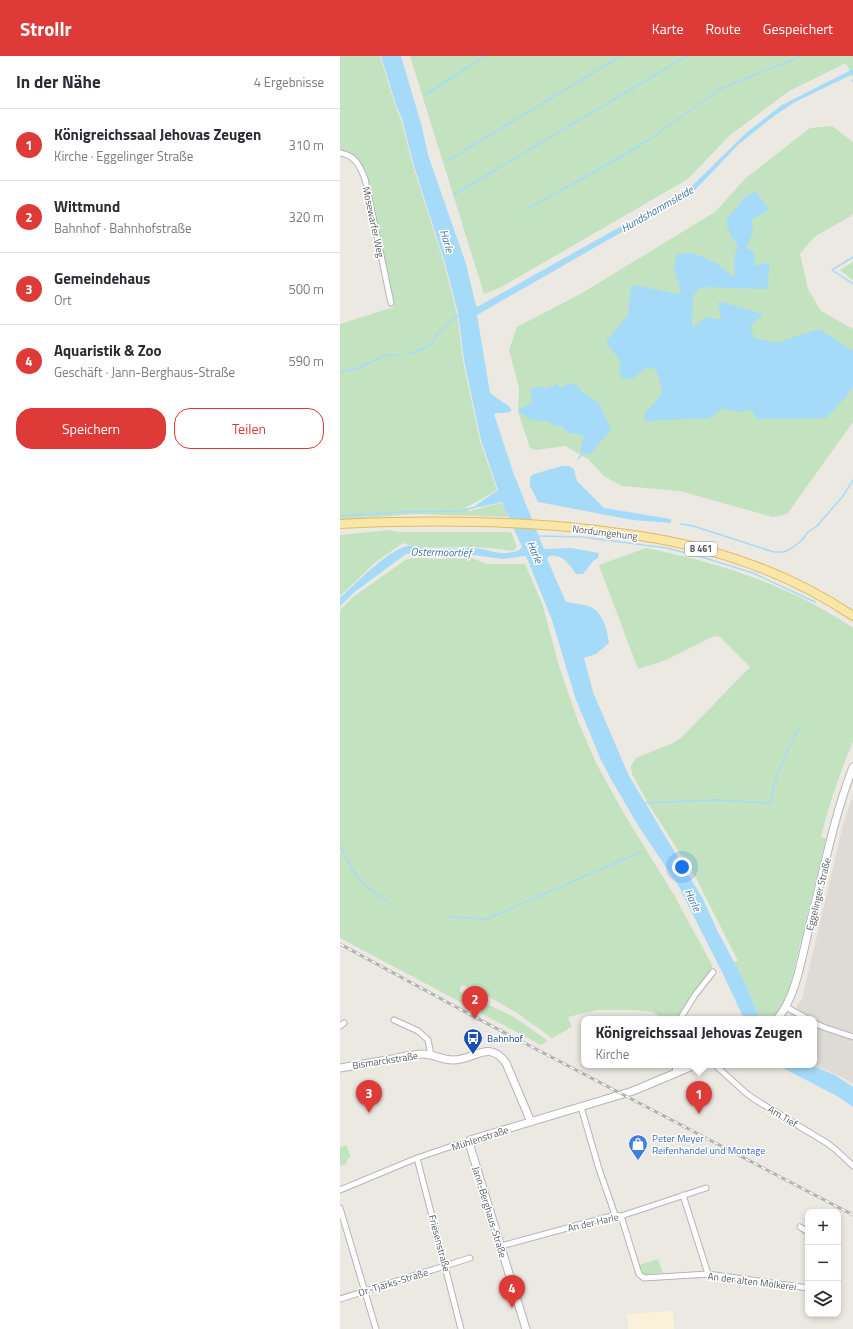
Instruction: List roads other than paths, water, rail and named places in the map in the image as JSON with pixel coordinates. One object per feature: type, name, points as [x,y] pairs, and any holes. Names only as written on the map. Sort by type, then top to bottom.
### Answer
[{"type":"main road","name":"Nordumgehung","points":[[340,524],[427,521],[506,523],[539,525],[638,536],[710,551],[807,589],[853,616]]},
{"type":"street","name":"Mosewarfer Weg","points":[[340,152],[353,158],[358,163],[364,179],[391,303]]},
{"type":"street","name":"Eggelinger Straße","points":[[778,1016],[786,1007],[795,980],[833,833],[853,767]]},
{"type":"street","points":[[682,1016],[695,995],[713,972]]},
{"type":"street","points":[[786,1007],[802,1016]]},
{"type":"street","points":[[394,1020],[418,1032],[428,1040],[431,1055]]},
{"type":"street","points":[[817,1024],[853,1037]]},
{"type":"street","name":"Bismarckstraße","points":[[340,1068],[415,1055],[431,1055],[451,1060],[483,1052],[495,1052],[502,1057],[506,1063],[531,1122]]},
{"type":"street","points":[[675,1068],[676,1074],[689,1068]]},
{"type":"street","name":"Am Tief","points":[[718,1068],[746,1093],[827,1143],[853,1166]]},
{"type":"street","name":"Mühlenstraße","points":[[340,1190],[417,1158],[470,1140],[624,1094],[676,1074]]},
{"type":"street","name":"An der alten Molkerei","points":[[582,1107],[599,1169],[618,1215],[640,1276],[647,1278],[708,1274],[805,1288]]},
{"type":"street","name":"Jann-Berghaus-Straße","points":[[470,1140],[470,1146],[526,1329]]},
{"type":"street","name":"Friesenstraße","points":[[417,1158],[461,1329]]},
{"type":"street","name":"An der Harle","points":[[501,1246],[618,1215],[706,1188]]},
{"type":"street","points":[[684,1195],[708,1274]]},
{"type":"street","points":[[340,1208],[376,1329]]},
{"type":"street","points":[[800,1227],[805,1230]]},
{"type":"street","name":"Dr.-Tjarks-Straße","points":[[340,1299],[470,1258]]},
{"type":"water","points":[[381,56],[401,56],[422,127],[428,155],[466,264],[476,306],[479,306],[691,187],[747,132],[782,105],[853,69],[853,74],[795,102],[774,116],[739,144],[695,190],[477,315],[490,393],[511,408],[511,411],[509,412],[494,414],[513,472],[544,549],[571,548],[599,553],[598,558],[593,561],[583,574],[576,574],[562,558],[549,556],[547,559],[566,602],[593,608],[601,616],[605,626],[609,643],[596,654],[584,658],[593,692],[629,776],[703,899],[717,930],[746,985],[758,1016],[743,1016],[678,885],[639,827],[600,758],[575,697],[552,620],[526,556],[502,559],[466,554],[406,554],[356,591],[340,606],[340,598],[372,568],[400,548],[415,546],[429,549],[475,548],[508,553],[516,551],[522,547],[502,502],[480,507],[476,505],[498,490],[481,440],[464,360],[458,313],[445,263],[414,166],[402,119],[396,105]]},
{"type":"water","points":[[756,192],[770,210],[752,219],[753,232],[746,248],[754,251],[755,266],[770,262],[767,289],[700,287],[693,296],[692,328],[706,317],[721,320],[718,301],[763,314],[750,327],[754,338],[776,343],[819,329],[853,351],[853,386],[845,398],[826,418],[757,419],[751,410],[737,412],[723,408],[710,418],[644,421],[645,413],[661,394],[661,384],[656,369],[646,368],[632,379],[622,378],[619,373],[621,362],[606,342],[628,315],[631,285],[681,294],[674,266],[677,254],[693,253],[716,263],[735,277],[734,259],[738,246],[730,235],[726,220],[747,195]]},
{"type":"water","points":[[569,383],[578,386],[582,392],[599,403],[611,430],[591,453],[584,455],[580,451],[584,437],[579,434],[568,433],[562,426],[556,426],[546,420],[538,421],[530,419],[519,412],[519,409],[532,403],[531,390],[536,387],[549,388],[556,384],[561,388]]},
{"type":"water","points":[[562,466],[569,466],[574,469],[577,481],[604,508],[671,519],[671,523],[633,520],[538,502],[530,486],[530,477],[534,474]]},
{"type":"water","points":[[783,1068],[817,1068],[835,1075],[853,1087],[853,1107],[837,1096]]},
{"type":"waterway","points":[[425,95],[485,56]]},
{"type":"waterway","points":[[447,161],[621,56]]},
{"type":"waterway","points":[[455,194],[687,56]]},
{"type":"waterway","points":[[527,209],[652,138],[718,90],[801,56]]},
{"type":"waterway","points":[[853,257],[832,270],[853,284]]},
{"type":"waterway","points":[[407,354],[428,346],[436,335],[459,314]]},
{"type":"waterway","points":[[340,372],[358,368],[385,355],[400,355]]},
{"type":"waterway","points":[[578,459],[584,452]]},
{"type":"waterway","points":[[681,524],[693,526],[774,552],[784,552],[801,541],[808,532],[817,526],[843,496],[853,480]]},
{"type":"waterway","points":[[340,516],[401,512],[461,511],[479,506]]},
{"type":"waterway","name":"Harle","points":[[538,536],[582,537],[667,548],[753,573],[815,602]]},
{"type":"waterway","points":[[643,803],[715,800],[770,803],[780,767],[801,724]]},
{"type":"waterway","points":[[340,846],[353,871],[363,884],[389,903]]},
{"type":"waterway","points":[[451,917],[487,919],[640,852]]},
{"type":"railway","points":[[340,944],[469,1014],[853,1215]]},
{"type":"place","name":"Wittmund","points":[[475,1019]]},
{"type":"place","name":"Bahnhof","points":[[473,1055]]},
{"type":"place","name":"Gemeindehaus","points":[[369,1113]]},
{"type":"place","name":"Königreichssaal Jehovas Zeugen","points":[[699,1114]]},
{"type":"place","name":"Peter Meyer Reifenhandel und Montage","points":[[638,1161]]},
{"type":"place","name":"Aquaristik & Zoo","points":[[512,1308]]},
{"type":"water label","name":"Hundshammsleide","points":[[657,209]]},
{"type":"water label","name":"Ostermoortief","points":[[441,552]]}]
